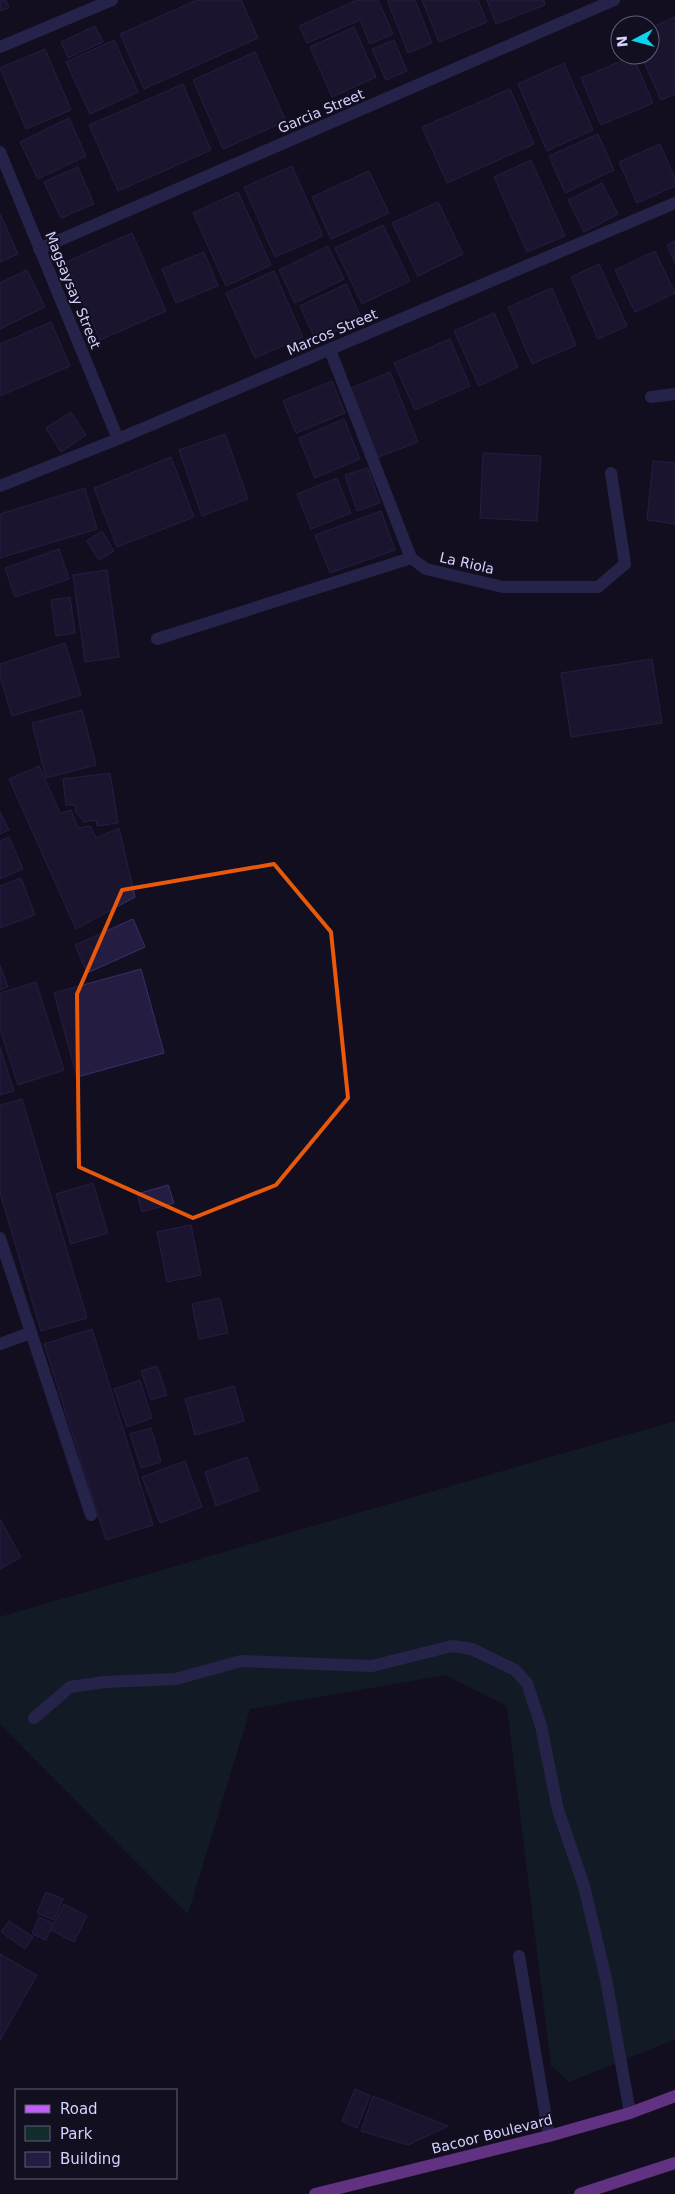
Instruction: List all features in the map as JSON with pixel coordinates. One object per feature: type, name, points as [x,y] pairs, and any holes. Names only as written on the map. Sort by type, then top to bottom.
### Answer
[{"type":"main road","name":"Bacoor Boulevard","points":[[315,2194],[347,2190],[549,2136],[630,2113],[675,2096]]},
{"type":"main road","points":[[580,2194],[675,2163]]},
{"type":"street","points":[[0,47],[112,0]]},
{"type":"street","name":"Garcia Street","points":[[39,249],[614,0]]},
{"type":"street","name":"Magsaysay Street","points":[[0,152],[118,439]]},
{"type":"street","name":"Marcos Street","points":[[0,486],[118,439],[675,203]]},
{"type":"street","points":[[158,639],[411,558],[330,350]]},
{"type":"street","points":[[651,397],[675,394]]},
{"type":"street","name":"La Riola","points":[[411,558],[426,569],[503,587],[598,587],[625,564],[611,472]]},
{"type":"street","points":[[0,1238],[91,1515]]},
{"type":"street","points":[[0,1344],[30,1333]]},
{"type":"street","points":[[34,1718],[70,1687],[104,1682],[176,1679],[241,1661],[372,1666],[452,1646],[472,1649],[515,1670],[527,1684],[541,1726],[558,1810],[584,1886],[606,1979],[630,2113]]},
{"type":"street","points":[[519,1956],[549,2136]]},
{"type":"highlighted area","points":[[274,864],[331,932],[348,1098],[276,1185],[193,1218],[79,1167],[77,994],[122,890]]},
{"type":"green space","points":[[675,1421],[675,2039],[569,2082],[551,2065],[507,1706],[445,1675],[250,1709],[188,1914],[0,1724],[0,1617]]},
{"type":"building","points":[[0,0],[6,0],[9,8],[0,11]]},
{"type":"building","points":[[197,0],[241,0],[258,38],[144,89],[120,34]]},
{"type":"building","points":[[357,0],[378,0],[393,34],[370,44],[360,20],[307,43],[299,26]]},
{"type":"building","points":[[387,0],[415,0],[432,43],[408,53]]},
{"type":"building","points":[[422,0],[478,0],[487,22],[439,42]]},
{"type":"building","points":[[487,0],[544,0],[545,5],[496,24]]},
{"type":"building","points":[[675,17],[675,94],[661,100],[645,65],[660,65],[660,24]]},
{"type":"building","points":[[95,26],[103,42],[68,58],[61,42]]},
{"type":"building","points":[[354,27],[376,77],[332,97],[310,47]]},
{"type":"building","points":[[114,40],[138,92],[90,114],[66,62]]},
{"type":"building","points":[[394,40],[407,71],[386,80],[372,49]]},
{"type":"building","points":[[45,49],[71,110],[26,129],[0,68]]},
{"type":"building","points":[[255,52],[286,121],[223,149],[193,80]]},
{"type":"building","points":[[564,63],[593,130],[547,151],[518,84]]},
{"type":"building","points":[[612,65],[637,65],[653,103],[601,125],[581,78]]},
{"type":"building","points":[[183,84],[211,150],[118,191],[89,125]]},
{"type":"building","points":[[510,89],[534,144],[447,183],[422,127]]},
{"type":"building","points":[[69,118],[86,156],[38,179],[20,142]]},
{"type":"building","points":[[598,134],[614,170],[565,193],[549,156]]},
{"type":"building","points":[[660,144],[675,178],[675,186],[637,203],[619,162]]},
{"type":"building","points":[[531,160],[565,236],[527,252],[494,177]]},
{"type":"building","points":[[292,166],[323,236],[275,257],[244,187]]},
{"type":"building","points":[[78,167],[94,204],[61,218],[44,182]]},
{"type":"building","points":[[369,171],[389,213],[331,239],[312,197]]},
{"type":"building","points":[[602,183],[618,214],[584,232],[568,200]]},
{"type":"building","points":[[238,192],[271,265],[226,286],[193,213]]},
{"type":"building","points":[[438,202],[463,254],[418,276],[392,223]]},
{"type":"building","points":[[0,214],[18,254],[0,262]]},
{"type":"building","points":[[383,225],[410,281],[362,304],[335,248]]},
{"type":"building","points":[[132,233],[166,311],[100,340],[66,262]]},
{"type":"building","points":[[675,241],[675,263],[667,245]]},
{"type":"building","points":[[328,246],[344,279],[295,303],[279,270]]},
{"type":"building","points":[[655,251],[675,293],[635,312],[615,270]]},
{"type":"building","points":[[204,252],[218,286],[176,303],[162,269]]},
{"type":"building","points":[[599,264],[627,326],[598,339],[571,277]]},
{"type":"building","points":[[27,270],[45,307],[0,329],[0,283]]},
{"type":"building","points":[[274,271],[303,337],[255,358],[226,293]]},
{"type":"building","points":[[346,284],[362,319],[316,341],[300,306]]},
{"type":"building","points":[[552,288],[576,345],[532,364],[508,307]]},
{"type":"building","points":[[494,313],[518,367],[479,386],[454,331]]},
{"type":"building","points":[[51,322],[70,366],[0,396],[0,344]]},
{"type":"building","points":[[450,339],[470,386],[415,410],[394,363]]},
{"type":"building","points":[[390,372],[418,442],[376,458],[349,389]]},
{"type":"building","points":[[332,381],[345,413],[296,433],[283,401]]},
{"type":"building","points":[[71,412],[86,435],[61,452],[46,428]]},
{"type":"building","points":[[344,419],[360,459],[315,478],[299,438]]},
{"type":"building","points":[[225,434],[248,499],[202,516],[179,450]]},
{"type":"building","points":[[483,453],[541,456],[537,521],[480,518]]},
{"type":"building","points":[[171,457],[194,517],[117,547],[94,488]]},
{"type":"building","points":[[653,461],[675,463],[675,524],[647,520]]},
{"type":"building","points":[[368,468],[380,503],[357,511],[345,475]]},
{"type":"building","points":[[337,478],[351,513],[311,529],[297,494]]},
{"type":"building","points":[[85,488],[97,529],[0,558],[0,514]]},
{"type":"building","points":[[381,511],[395,550],[330,573],[315,535]]},
{"type":"building","points":[[102,531],[114,551],[99,560],[87,541]]},
{"type":"building","points":[[59,549],[69,579],[15,597],[5,568]]},
{"type":"building","points":[[107,570],[119,657],[85,662],[73,575]]},
{"type":"building","points":[[70,597],[75,633],[56,636],[51,600]]},
{"type":"building","points":[[65,643],[81,695],[12,716],[0,677],[0,664]]},
{"type":"building","points":[[652,659],[662,723],[571,737],[561,673]]},
{"type":"building","points":[[82,710],[96,765],[46,778],[32,723]]},
{"type":"building","points":[[39,766],[60,813],[71,810],[78,828],[90,826],[96,838],[119,828],[135,897],[76,929],[9,779]]},
{"type":"building","points":[[110,773],[118,823],[97,826],[96,820],[84,822],[76,812],[75,805],[66,805],[63,779]]},
{"type":"building","points":[[0,812],[9,830],[0,834]]},
{"type":"building","points":[[9,837],[23,869],[0,879],[0,841]]},
{"type":"building","points":[[21,878],[35,915],[0,928],[0,886]]},
{"type":"building","points":[[133,919],[145,947],[87,973],[75,945]]},
{"type":"building","points":[[0,965],[8,987],[0,990]]},
{"type":"building","points":[[141,969],[164,1053],[77,1077],[54,993]]},
{"type":"building","points":[[36,982],[64,1070],[18,1085],[0,1029],[0,993]]},
{"type":"building","points":[[0,1047],[14,1091],[0,1095]]},
{"type":"building","points":[[22,1099],[87,1318],[41,1331],[0,1193],[0,1105]]},
{"type":"building","points":[[93,1183],[108,1233],[71,1244],[56,1194]]},
{"type":"building","points":[[168,1185],[174,1203],[142,1212],[137,1194]]},
{"type":"building","points":[[191,1225],[201,1275],[167,1282],[157,1232]]},
{"type":"building","points":[[220,1298],[228,1333],[199,1339],[192,1304]]},
{"type":"building","points":[[92,1329],[153,1525],[106,1540],[44,1344]]},
{"type":"building","points":[[157,1366],[167,1395],[151,1400],[141,1371]]},
{"type":"building","points":[[140,1380],[152,1418],[127,1427],[114,1389]]},
{"type":"building","points":[[234,1386],[244,1421],[195,1435],[185,1399]]},
{"type":"building","points":[[151,1428],[161,1462],[141,1468],[130,1434]]},
{"type":"building","points":[[247,1457],[259,1490],[216,1506],[205,1472]]},
{"type":"building","points":[[185,1461],[202,1507],[160,1523],[142,1477]]},
{"type":"building","points":[[0,1519],[21,1557],[0,1569]]},
{"type":"building","points":[[46,1892],[63,1899],[54,1920],[37,1913]]},
{"type":"building","points":[[64,1904],[87,1916],[74,1942],[51,1930]]},
{"type":"building","points":[[39,1917],[53,1923],[46,1940],[32,1934]]},
{"type":"building","points":[[9,1921],[33,1937],[25,1949],[1,1932]]},
{"type":"building","points":[[0,1954],[37,1975],[0,2040]]},
{"type":"building","points":[[355,2089],[370,2096],[357,2128],[342,2121]]},
{"type":"building","points":[[373,2096],[448,2126],[408,2145],[361,2131]]}]
